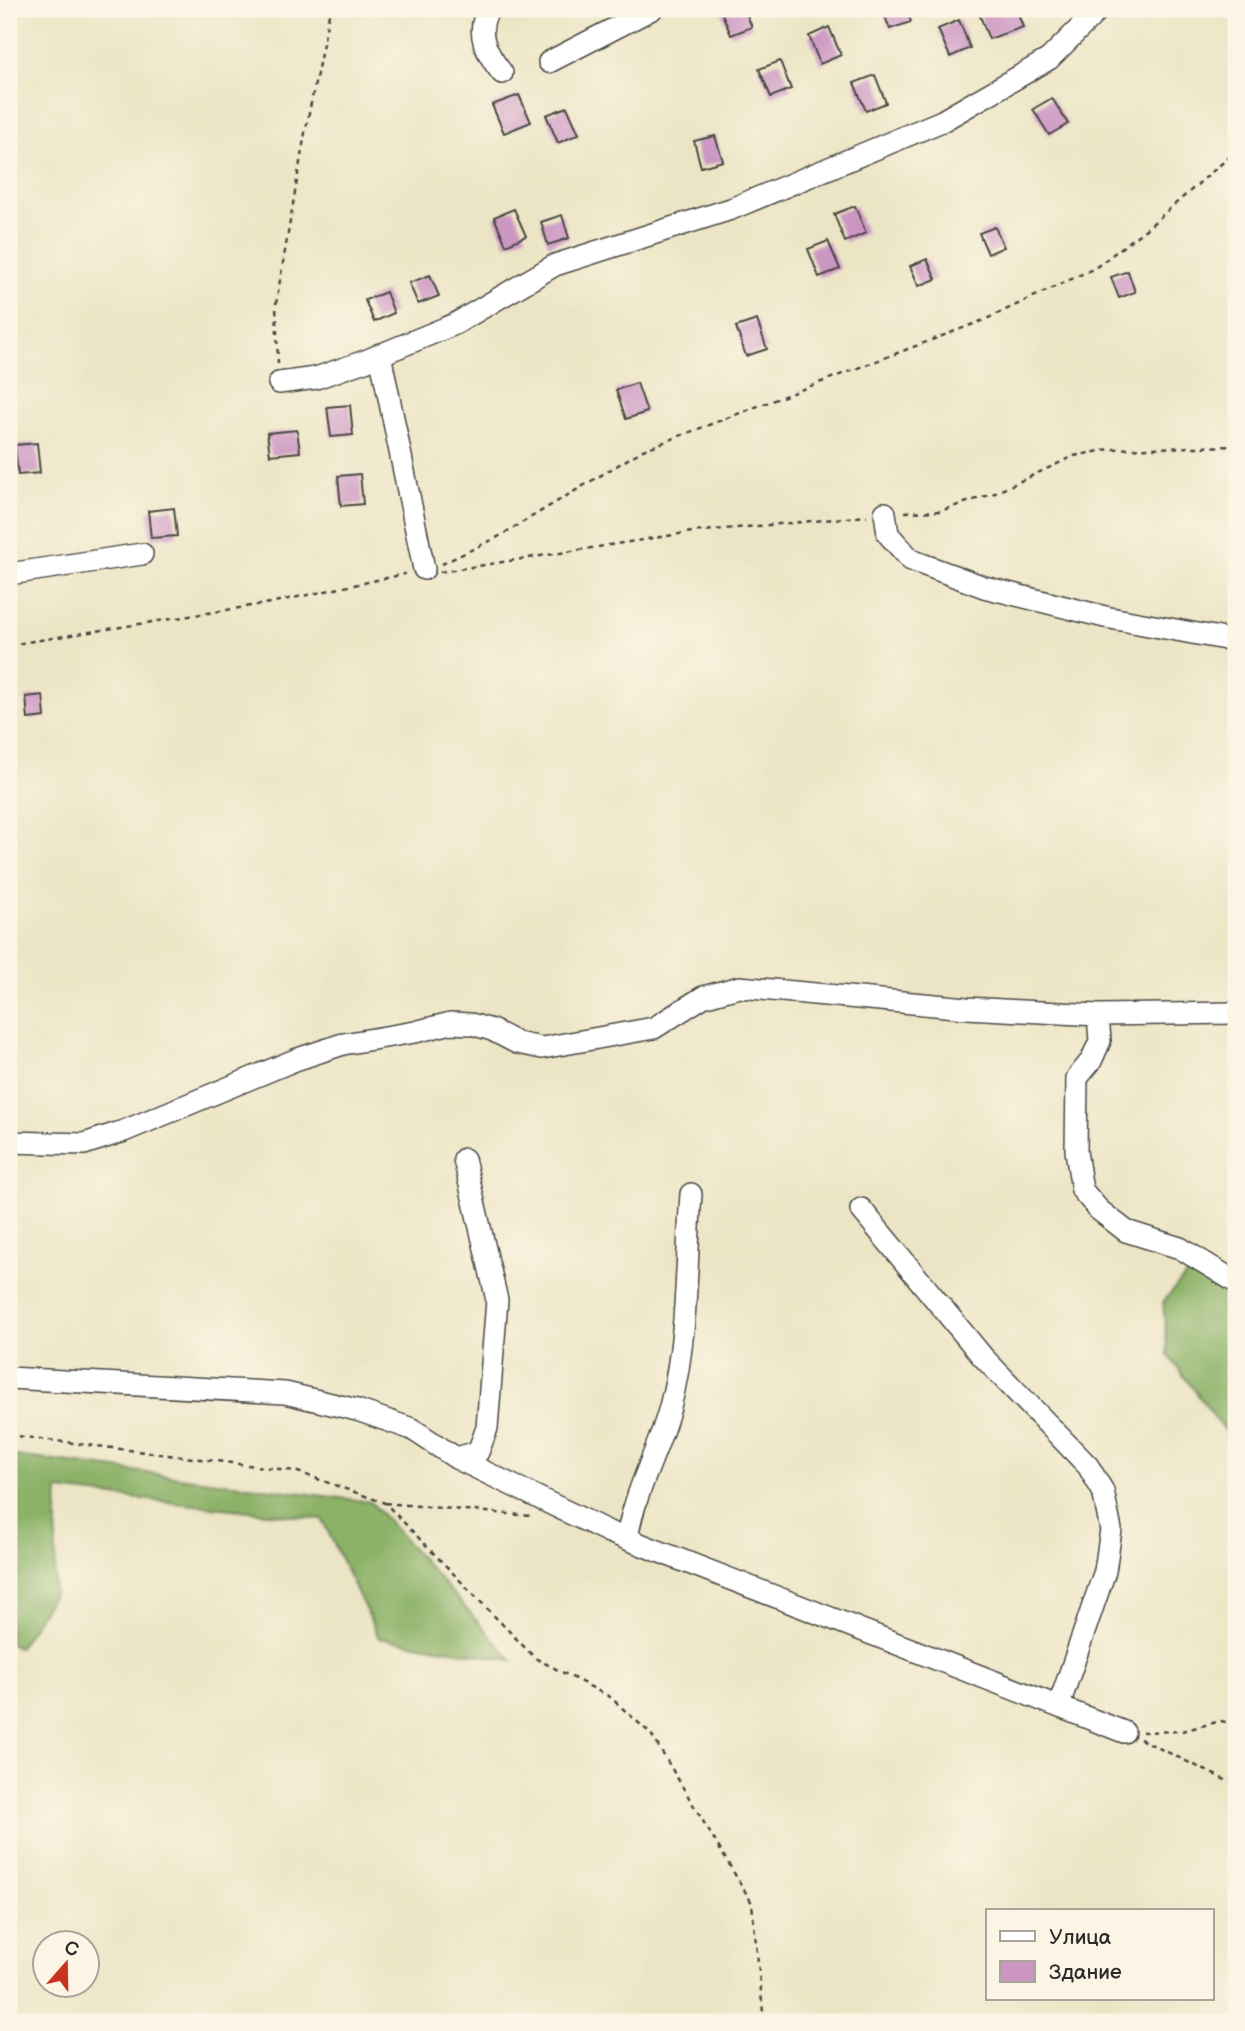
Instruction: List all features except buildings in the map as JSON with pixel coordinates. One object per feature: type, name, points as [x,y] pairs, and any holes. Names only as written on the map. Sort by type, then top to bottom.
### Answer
[{"type":"street","points":[[489,9],[482,20],[485,52],[502,73]]},
{"type":"street","points":[[549,62],[652,9]]},
{"type":"street","points":[[279,383],[316,378],[456,324],[555,265],[731,209],[942,121],[1049,59],[1099,9]]},
{"type":"street","points":[[380,354],[426,572]]},
{"type":"street","points":[[885,513],[888,534],[911,560],[984,587],[1105,617],[1236,640]]},
{"type":"street","points":[[9,574],[142,554]]},
{"type":"street","points":[[9,1142],[84,1144],[295,1060],[343,1044],[451,1023],[471,1024],[492,1030],[517,1043],[542,1048],[654,1028],[703,997],[739,987],[967,1007],[1098,1014],[1236,1013]]},
{"type":"street","points":[[1098,1014],[1100,1041],[1091,1061],[1077,1078],[1076,1151],[1082,1190],[1099,1210],[1126,1231],[1180,1248],[1236,1282]]},
{"type":"street","points":[[456,1458],[478,1452],[486,1428],[497,1300],[464,1158]]},
{"type":"street","points":[[628,1539],[632,1510],[670,1407],[680,1340],[691,1194]]},
{"type":"street","points":[[861,1209],[982,1356],[1088,1466],[1103,1491],[1111,1530],[1105,1571],[1059,1704]]},
{"type":"street","points":[[9,1378],[285,1393],[357,1410],[412,1429],[456,1458],[628,1539],[1059,1704],[1124,1732]]},
{"type":"path","points":[[279,383],[276,304],[330,9]]},
{"type":"path","points":[[399,576],[426,572],[498,537],[643,450],[984,320],[1094,268],[1151,225],[1236,151]]},
{"type":"path","points":[[9,645],[270,603],[399,576],[692,532],[885,513],[940,511],[995,493],[1074,456],[1110,449],[1236,446]]},
{"type":"path","points":[[9,1434],[295,1471],[385,1503],[536,1517]]},
{"type":"path","points":[[385,1503],[535,1658],[610,1697],[650,1734],[752,1903],[764,2022]]},
{"type":"path","points":[[1124,1732],[1182,1731],[1221,1721],[1236,1724]]},
{"type":"path","points":[[1124,1732],[1236,1785]]},
{"type":"green space","points":[[1189,1272],[1236,1299],[1236,1446],[1168,1355],[1163,1302]]},
{"type":"green space","points":[[9,1455],[371,1502],[512,1660],[379,1638],[322,1519],[58,1490],[54,1593],[19,1648],[9,1642]]}]
